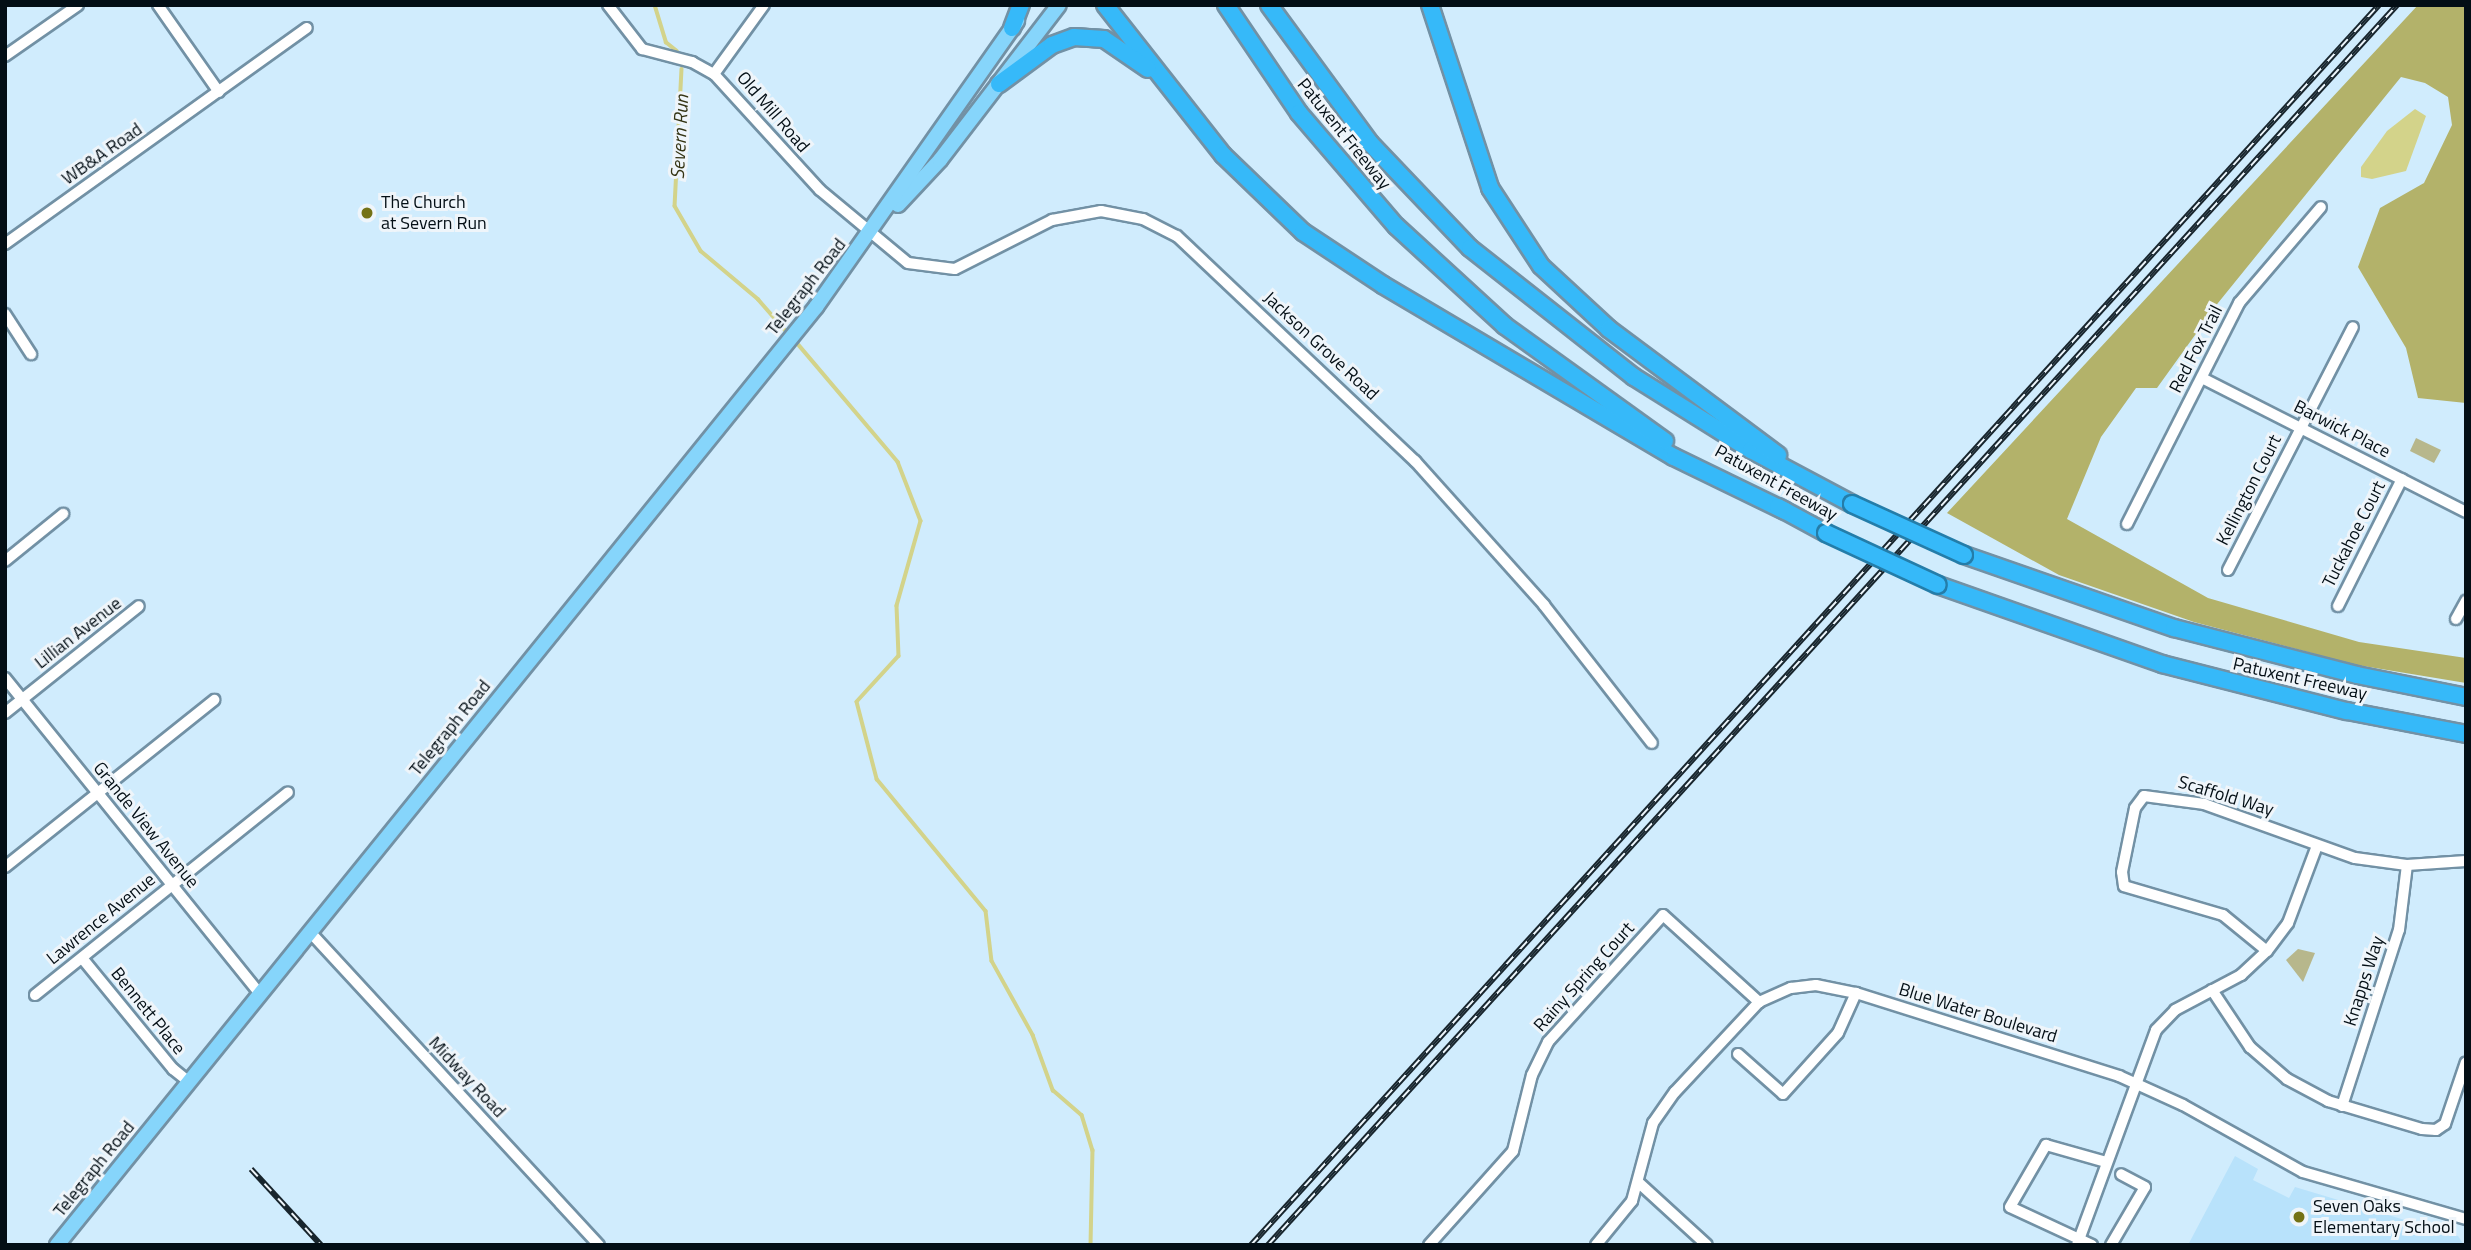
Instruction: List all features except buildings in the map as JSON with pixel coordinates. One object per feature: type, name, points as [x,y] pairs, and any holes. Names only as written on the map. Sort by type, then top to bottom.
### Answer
[{"type":"highway","points":[[1012,28],[1021,5]]},
{"type":"highway","points":[[1105,5],[1167,85],[1250,184],[1303,232],[1350,265],[1674,457],[1785,511]]},
{"type":"highway","name":"Patuxent Freeway","points":[[1226,5],[1259,56],[1342,167],[1448,277],[1505,326],[1615,408],[1785,511],[1938,585],[2162,664],[2347,711],[2466,734]]},
{"type":"highway","name":"Patuxent Freeway","points":[[1269,5],[1370,144],[1471,248],[1634,377],[1740,443],[1846,501],[1965,555],[2174,628],[2357,676],[2466,697]]},
{"type":"highway","points":[[1430,5],[1490,188],[1541,266],[1609,329],[1846,501]]},
{"type":"highway","points":[[999,84],[1052,46],[1088,36],[1119,46],[1167,85]]},
{"type":"main road","name":"Telegraph Road","points":[[871,234],[956,102],[1028,5]]},
{"type":"main road","name":"Telegraph Road","points":[[58,1245],[871,234],[940,159],[1059,5]]},
{"type":"street","points":[[5,57],[78,5]]},
{"type":"street","points":[[158,5],[219,92]]},
{"type":"street","name":"Old Mill Road","points":[[608,5],[642,49],[692,62],[715,74],[811,181],[871,234]]},
{"type":"street","points":[[715,74],[764,5]]},
{"type":"street","name":"WB&A Road","points":[[5,244],[307,28]]},
{"type":"street","name":"Red Fox Trail","points":[[2127,524],[2239,303],[2321,207]]},
{"type":"street","name":"Jackson Grove Road","points":[[871,234],[908,263],[938,270],[971,264],[1033,229],[1074,214],[1123,213],[1177,236],[1415,461],[1544,605],[1652,743]]},
{"type":"street","points":[[5,314],[31,354]]},
{"type":"street","name":"Kellington Court","points":[[2228,570],[2353,327]]},
{"type":"street","name":"Barwick Place","points":[[2202,378],[2466,512]]},
{"type":"street","name":"Tuckahoe Court","points":[[2338,606],[2402,479]]},
{"type":"street","points":[[5,561],[63,514]]},
{"type":"street","points":[[2456,619],[2466,601]]},
{"type":"street","name":"Lillian Avenue","points":[[5,713],[139,606]]},
{"type":"street","name":"Grande View Avenue","points":[[5,678],[260,994]]},
{"type":"street","points":[[5,867],[214,700]]},
{"type":"street","name":"Lawrence Avenue","points":[[35,995],[288,792]]},
{"type":"street","name":"Scaffold Way","points":[[2267,951],[2223,915],[2124,886],[2122,872],[2139,800],[2158,794],[2204,804],[2355,858],[2407,866],[2466,861]]},
{"type":"street","points":[[2078,1242],[2151,1040],[2164,1019],[2241,975],[2267,951],[2288,923],[2317,846]]},
{"type":"street","name":"Knapps Way","points":[[2342,1106],[2399,930],[2407,866]]},
{"type":"street","name":"Rainy Spring Court","points":[[1429,1245],[1513,1151],[1532,1074],[1548,1042],[1663,915],[1759,1002]]},
{"type":"street","name":"Midway Road","points":[[310,932],[598,1245]]},
{"type":"street","name":"Bennett Place","points":[[82,958],[173,1069],[189,1082]]},
{"type":"street","name":"Blue Water Boulevard","points":[[1596,1245],[1632,1201],[1648,1137],[1663,1107],[1759,1002],[1802,985],[1856,993],[2135,1082],[2303,1172],[2463,1221]]},
{"type":"street","points":[[2212,990],[2242,1037],[2271,1068],[2314,1095],[2342,1106],[2436,1130],[2449,1117],[2466,1062]]},
{"type":"street","points":[[1738,1054],[1783,1094],[1838,1033],[1856,993]]},
{"type":"street","points":[[2092,1245],[2078,1242],[2010,1207],[2046,1145],[2106,1162]]},
{"type":"street","points":[[2111,1245],[2145,1187],[2121,1174]]},
{"type":"street","points":[[1638,1182],[1707,1245]]},
{"type":"shaded area","points":[[2418,5],[2466,5],[2466,403],[2418,398],[2406,348],[2358,267],[2380,208],[2424,183],[2452,125],[2448,97],[2425,83],[2401,77],[2218,303],[2157,388],[2136,388],[2101,437],[2067,519],[2208,598],[2359,642],[2466,658],[2466,683],[2357,665],[2194,622],[2059,575],[1947,513]]},
{"type":"shaded area","points":[[2415,109],[2426,116],[2406,171],[2372,179],[2361,177],[2361,167],[2387,131]]},
{"type":"shaded area","name":"Seven Oaks Elementary School","points":[[2235,1156],[2258,1169],[2253,1180],[2289,1198],[2295,1187],[2458,1236],[2464,1245],[2188,1245]]},
{"type":"green space","points":[[2416,438],[2441,450],[2434,463],[2410,451]]},
{"type":"green space","points":[[2298,949],[2315,953],[2303,982],[2286,960]]},
{"type":"waterway","name":"Severn Run","points":[[655,5],[666,42],[677,51]]},
{"type":"waterway","points":[[682,69],[675,206],[701,251],[758,299],[785,330]]},
{"type":"waterway","points":[[798,344],[898,462],[921,521],[897,606],[899,656],[857,702],[877,779],[986,911],[992,961],[1033,1035],[1053,1090],[1082,1115],[1093,1150],[1091,1245]]},
{"type":"railway","points":[[1251,1245],[2379,5]]},
{"type":"railway","points":[[1268,1245],[2397,5]]},
{"type":"railway","points":[[251,1169],[321,1245]]},
{"type":"place","name":"The Church at Severn Run","points":[[367,213]]},
{"type":"place","name":"Seven Oaks Elementary School","points":[[2299,1217]]}]
